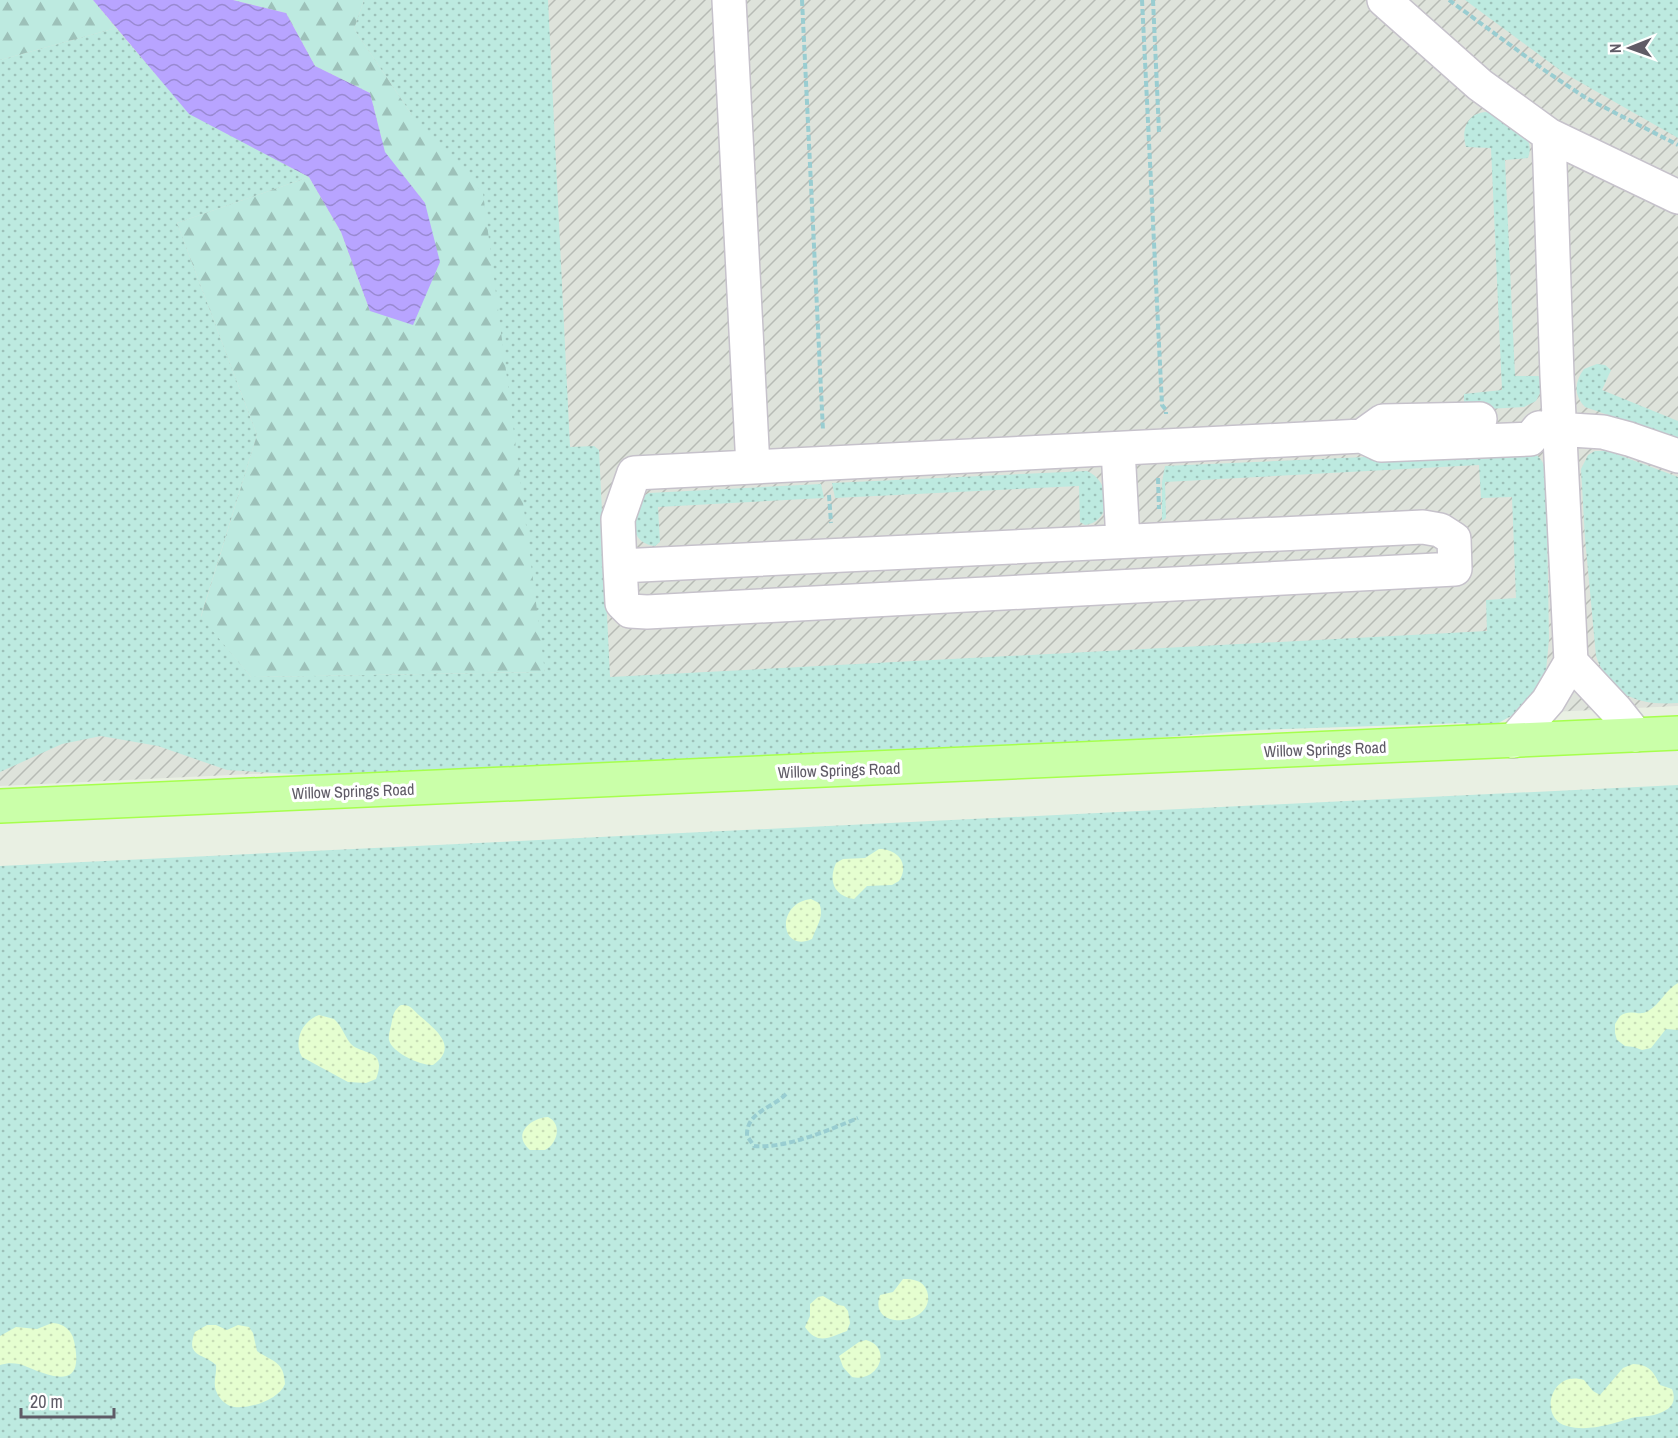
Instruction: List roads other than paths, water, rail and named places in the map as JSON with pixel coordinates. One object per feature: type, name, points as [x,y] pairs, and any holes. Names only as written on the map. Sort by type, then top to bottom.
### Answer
[{"type":"main road","name":"Willow Springs Road","points":[[0,806],[1678,734]]},
{"type":"lane","points":[[729,0],[753,467]]},
{"type":"lane","points":[[1384,0],[1480,85],[1549,135],[1678,197]]},
{"type":"lane","points":[[1513,741],[1548,701],[1571,662],[1550,428],[1549,135]]},
{"type":"lane","points":[[620,566],[1423,527],[1440,530],[1454,539],[1455,569],[647,612],[630,610],[622,603],[620,566],[618,519],[634,473],[1362,436],[1383,421],[1528,418],[1550,428],[1617,435],[1678,456]]},
{"type":"lane","points":[[1118,449],[1123,541]]},
{"type":"lane","points":[[1297,533],[1299,577]]},
{"type":"lane","points":[[1571,662],[1636,735]]},
{"type":"water","points":[[93,0],[233,0],[286,13],[315,66],[370,93],[385,152],[425,203],[440,262],[413,325],[370,311],[341,232],[309,177],[189,114]]}]
